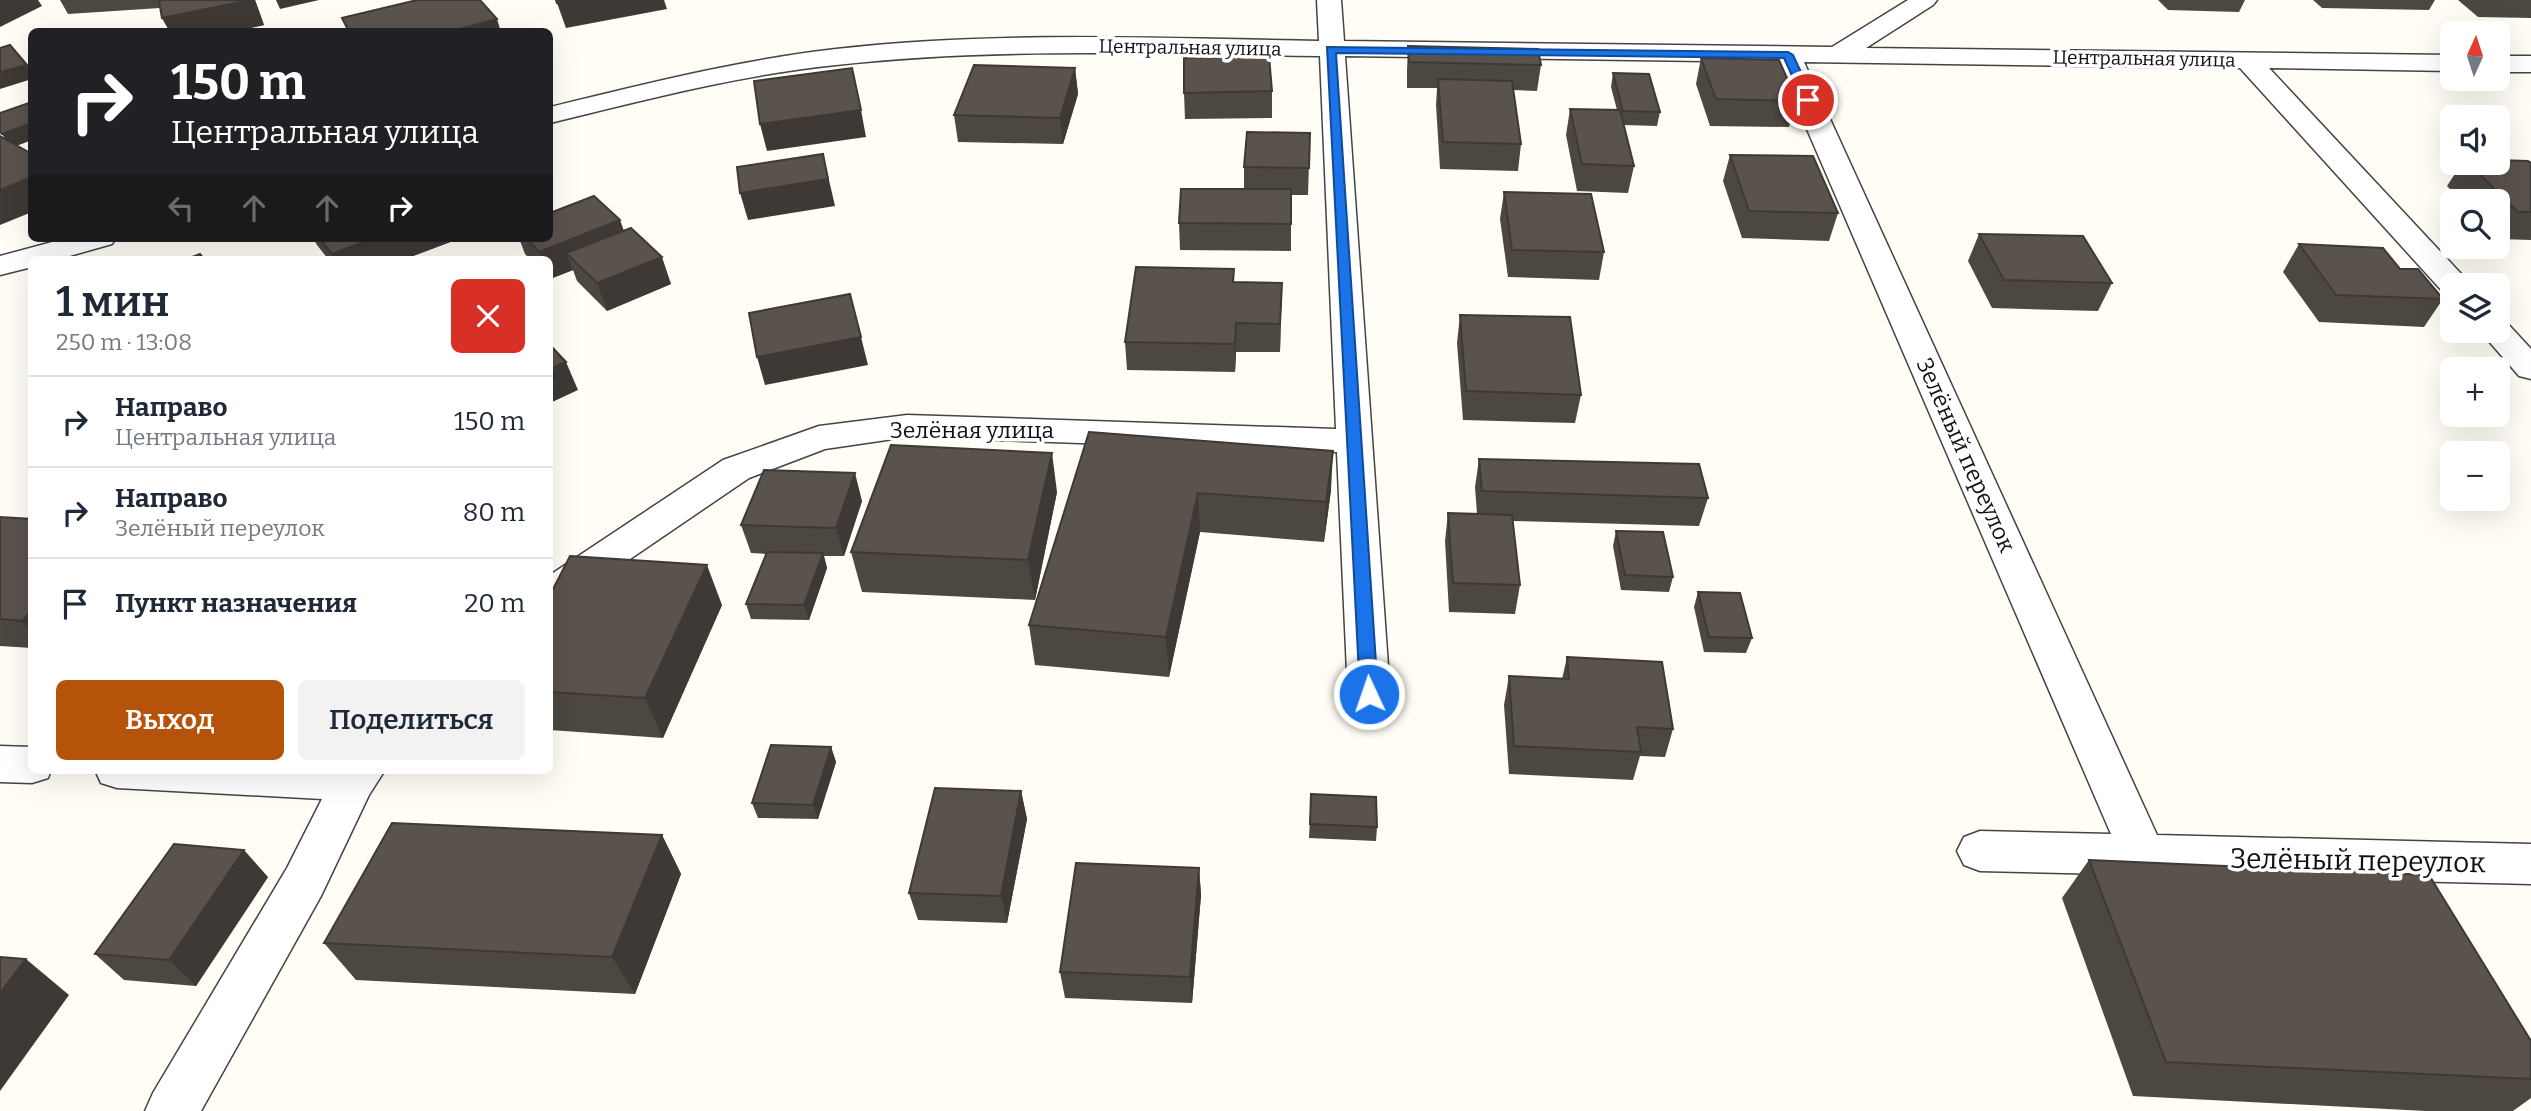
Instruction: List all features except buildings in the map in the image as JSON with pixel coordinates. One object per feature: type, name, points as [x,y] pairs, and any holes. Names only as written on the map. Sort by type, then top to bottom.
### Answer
[{"type":"street","points":[[1329,0],[1369,694]]},
{"type":"street","points":[[1837,55],[1926,0]]},
{"type":"street","name":"Центральная улица","points":[[553,114],[651,90],[834,57],[913,50],[1079,45],[2440,63]]},
{"type":"street","name":"Зелёный переулок","points":[[1788,55],[2143,855]]},
{"type":"street","points":[[2246,59],[2443,273]]},
{"type":"street","points":[[2510,64],[2531,64]]},
{"type":"street","points":[[36,256],[87,242]]},
{"type":"street","points":[[0,266],[28,258]]},
{"type":"street","points":[[2507,343],[2531,369]]},
{"type":"street","name":"Зелёная улица","points":[[553,592],[736,469],[819,438],[907,426],[1354,441]]},
{"type":"street","points":[[0,764],[28,765]]},
{"type":"street","points":[[172,1111],[304,882],[357,776],[277,774]]},
{"type":"street","name":"Зелёный переулок","points":[[1980,851],[2531,863]]},
{"type":"route","points":[[1369,694],[1336,106],[1330,50],[1788,55],[1808,100]]}]
